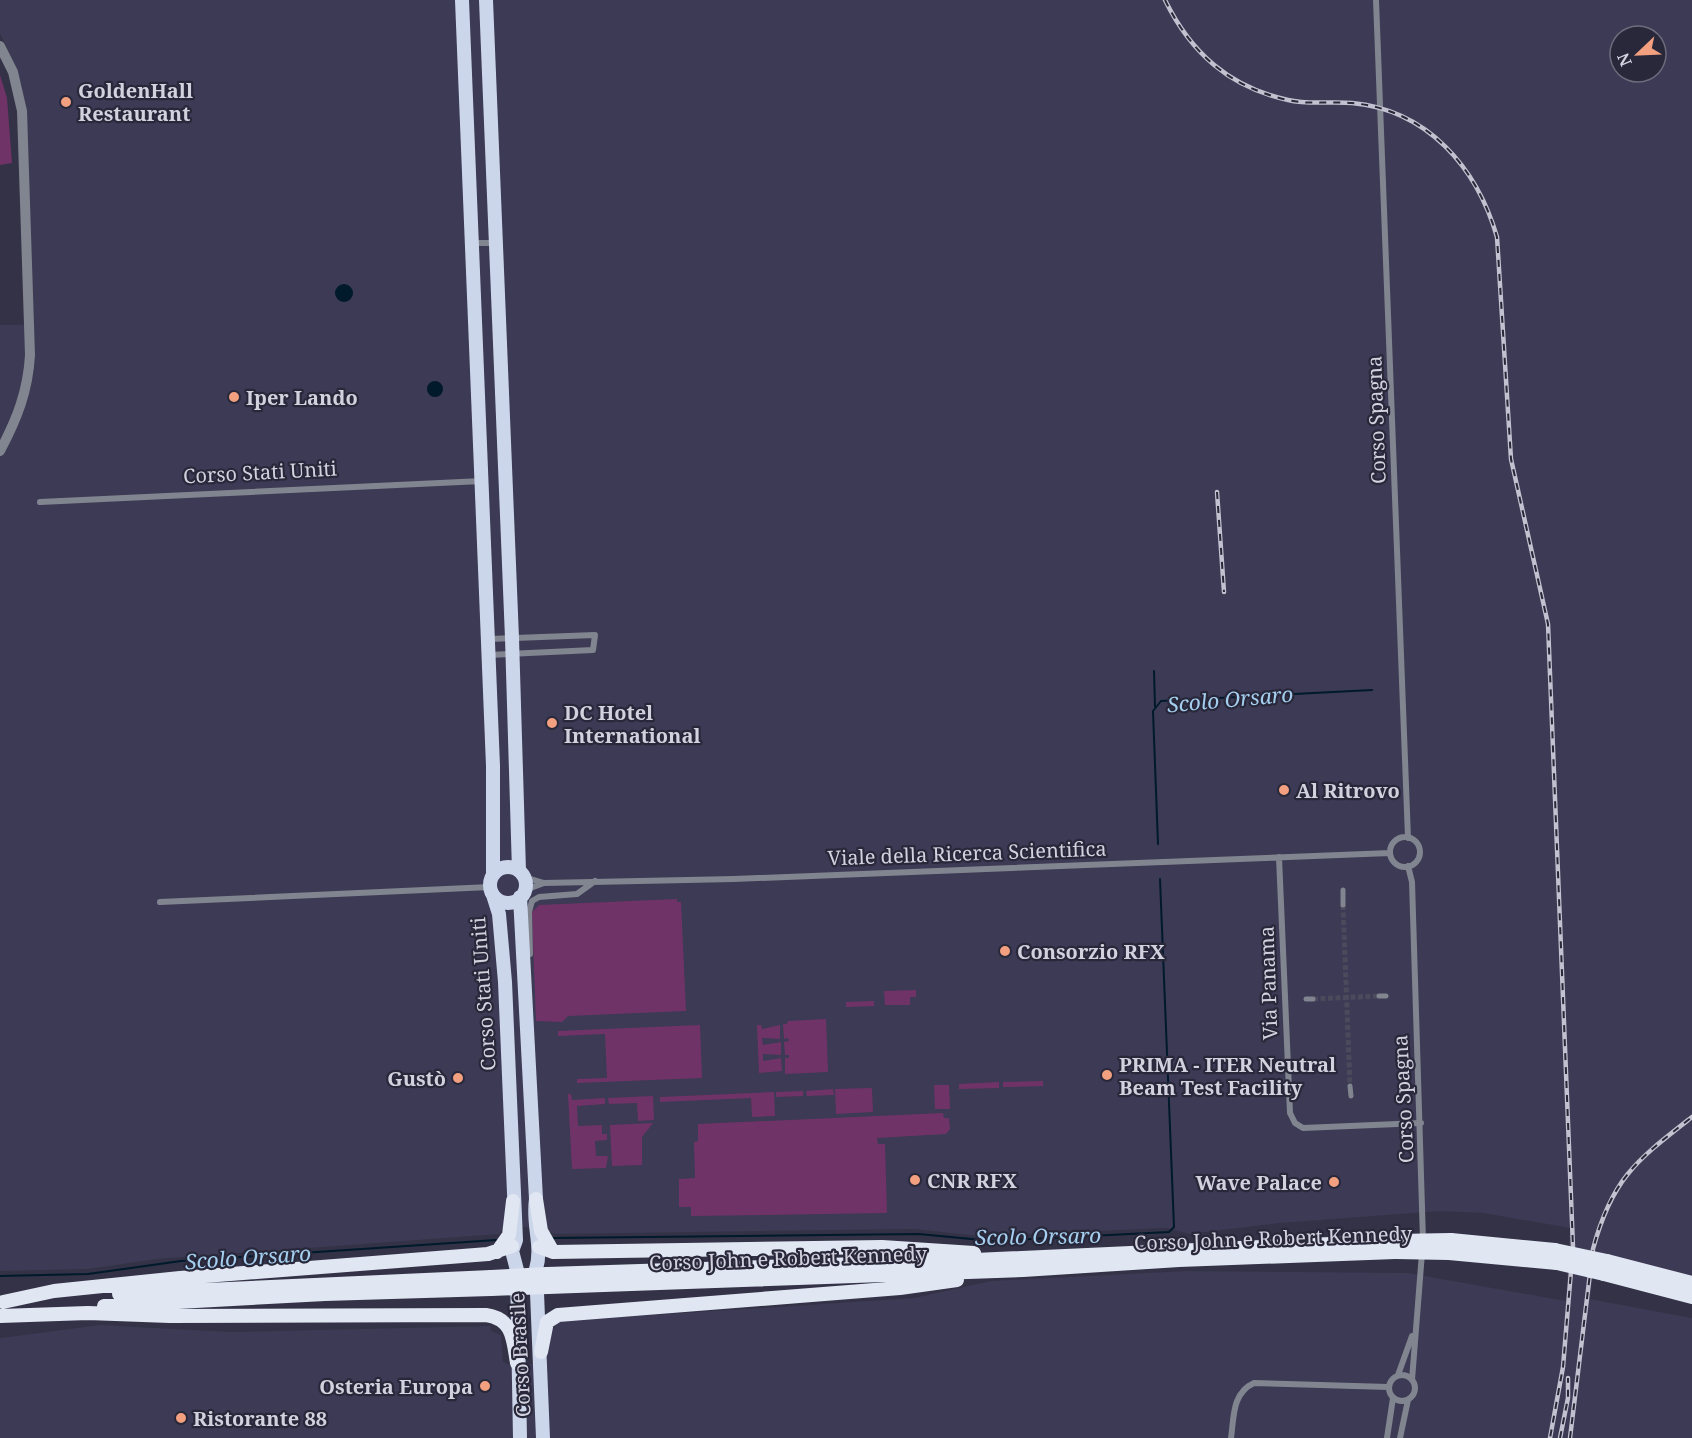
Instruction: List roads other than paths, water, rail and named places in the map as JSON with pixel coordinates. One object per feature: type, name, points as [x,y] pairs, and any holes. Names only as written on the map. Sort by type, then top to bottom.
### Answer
[{"type":"highway","points":[[536,1199],[541,1231],[553,1252]]},
{"type":"highway","points":[[497,1253],[509,1235],[513,1201]]},
{"type":"highway","points":[[538,1244],[553,1252],[882,1247],[1053,1256]]},
{"type":"highway","name":"Corso John e Robert Kennedy","points":[[544,1277],[1023,1270],[1395,1246]]},
{"type":"highway","name":"Corso John e Robert Kennedy","points":[[1,1308],[176,1291],[491,1283],[544,1277],[1053,1256],[1395,1246],[1450,1246],[1556,1257],[1606,1268],[1692,1292]]},
{"type":"highway","points":[[1,1308],[54,1291],[180,1278],[515,1253]]},
{"type":"highway","points":[[541,1352],[547,1322],[558,1315],[900,1288],[1023,1270]]},
{"type":"highway","points":[[1,1308],[170,1316],[486,1316],[500,1318],[509,1327],[517,1363]]},
{"type":"main road","name":"Corso Stati Uniti","points":[[462,0],[489,639],[493,766],[492,886],[499,914],[505,982],[515,1253]]},
{"type":"main road","points":[[486,0],[536,1199],[534,1211],[544,1277]]},
{"type":"main road","points":[[507,867],[522,884],[513,902],[504,902],[492,886],[507,867]]},
{"type":"main road","points":[[515,1253],[524,1236],[538,1244]]},
{"type":"main road","name":"Corso Brasile","points":[[515,1253],[520,1438]]},
{"type":"main road","name":"Corso Brasile","points":[[543,1438],[541,1352],[544,1277]]},
{"type":"street","name":"Corso Spagna","points":[[1376,0],[1408,838],[1416,842],[1419,851],[1418,859],[1408,866],[1412,882],[1424,1218],[1414,1330],[1412,1380],[1415,1389],[1408,1400],[1400,1438]]},
{"type":"street","points":[[0,46],[13,72],[22,111],[30,355],[28,381],[21,407],[0,451]]},
{"type":"street","points":[[472,243],[495,243]]},
{"type":"street","name":"Corso Stati Uniti","points":[[40,501],[482,481]]},
{"type":"street","points":[[489,639],[595,635],[593,650],[489,655]]},
{"type":"street","points":[[1408,838],[1394,842],[1390,853],[1394,862],[1408,866]]},
{"type":"street","name":"Viale della Ricerca Scientifica","points":[[522,884],[740,879],[1390,853]]},
{"type":"street","name":"Via Panama","points":[[1279,856],[1290,1113],[1295,1123],[1303,1128],[1421,1123]]},
{"type":"street","points":[[526,978],[530,959],[529,912],[532,901],[539,897],[577,894],[596,881]]},
{"type":"street","name":"Viale della Ricerca Scientifica","points":[[522,884],[544,883]]},
{"type":"street","points":[[160,902],[492,886]]},
{"type":"street","points":[[1343,890],[1344,905]]},
{"type":"street","points":[[1379,996],[1386,996]]},
{"type":"street","points":[[1350,1086],[1351,1096]]},
{"type":"street","name":"Corso Stati Uniti","points":[[509,1092],[531,1090]]},
{"type":"street","name":"Corso Spagna","points":[[1388,1387],[1390,1381],[1398,1375],[1414,1330]]},
{"type":"street","points":[[1398,1375],[1406,1375],[1412,1380]]},
{"type":"street","points":[[1231,1438],[1237,1397],[1244,1388],[1254,1383],[1388,1387],[1392,1398],[1387,1438]]},
{"type":"street","points":[[1392,1398],[1400,1401],[1408,1400]]},
{"type":"street","points":[[513,1438],[518,1414]]},
{"type":"water","points":[[340,284],[348,284],[353,289],[351,300],[340,302],[335,297],[335,289]]},
{"type":"water","points":[[435,381],[443,389],[435,397],[427,389]]},
{"type":"waterway","points":[[1154,671],[1155,707]]},
{"type":"waterway","name":"Scolo Orsaro","points":[[1158,844],[1153,711],[1161,701],[1372,690]]},
{"type":"waterway","name":"Scolo Orsaro","points":[[552,1238],[919,1234],[992,1241],[1169,1232],[1174,1227],[1160,879]]},
{"type":"waterway","name":"Scolo Orsaro","points":[[0,1276],[88,1274],[181,1261],[496,1240]]},
{"type":"tunnel","points":[[1343,905],[1350,1086]]},
{"type":"tunnel","points":[[1313,999],[1379,996]]},
{"type":"railway","points":[[1165,0],[1175,19],[1200,52],[1230,77],[1248,86],[1288,100],[1312,103],[1352,103],[1379,108],[1404,117],[1426,130],[1446,147],[1477,188],[1497,237],[1511,459],[1548,624],[1573,1247],[1563,1367],[1550,1438]]},
{"type":"railway","points":[[1217,492],[1224,592]]},
{"type":"railway","points":[[1570,1438],[1593,1249],[1600,1225],[1618,1187],[1629,1172],[1656,1146],[1692,1117]]},
{"type":"railway","points":[[1560,1438],[1568,1398],[1568,1378]]},
{"type":"place","name":"GoldenHall Restaurant","points":[[66,102]]},
{"type":"place","name":"Iper Lando","points":[[234,397]]},
{"type":"place","name":"DC Hotel International","points":[[552,723]]},
{"type":"place","name":"Al Ritrovo","points":[[1284,790]]},
{"type":"place","name":"Consorzio RFX","points":[[1005,951]]},
{"type":"place","name":"PRIMA - ITER Neutral Beam Test Facility","points":[[1107,1075]]},
{"type":"place","name":"Gustò","points":[[458,1078]]},
{"type":"place","name":"CNR RFX","points":[[915,1180]]},
{"type":"place","name":"Wave Palace","points":[[1334,1182]]},
{"type":"place","name":"Osteria Europa","points":[[485,1386]]},
{"type":"place","name":"Ristorante 88","points":[[181,1418]]}]
